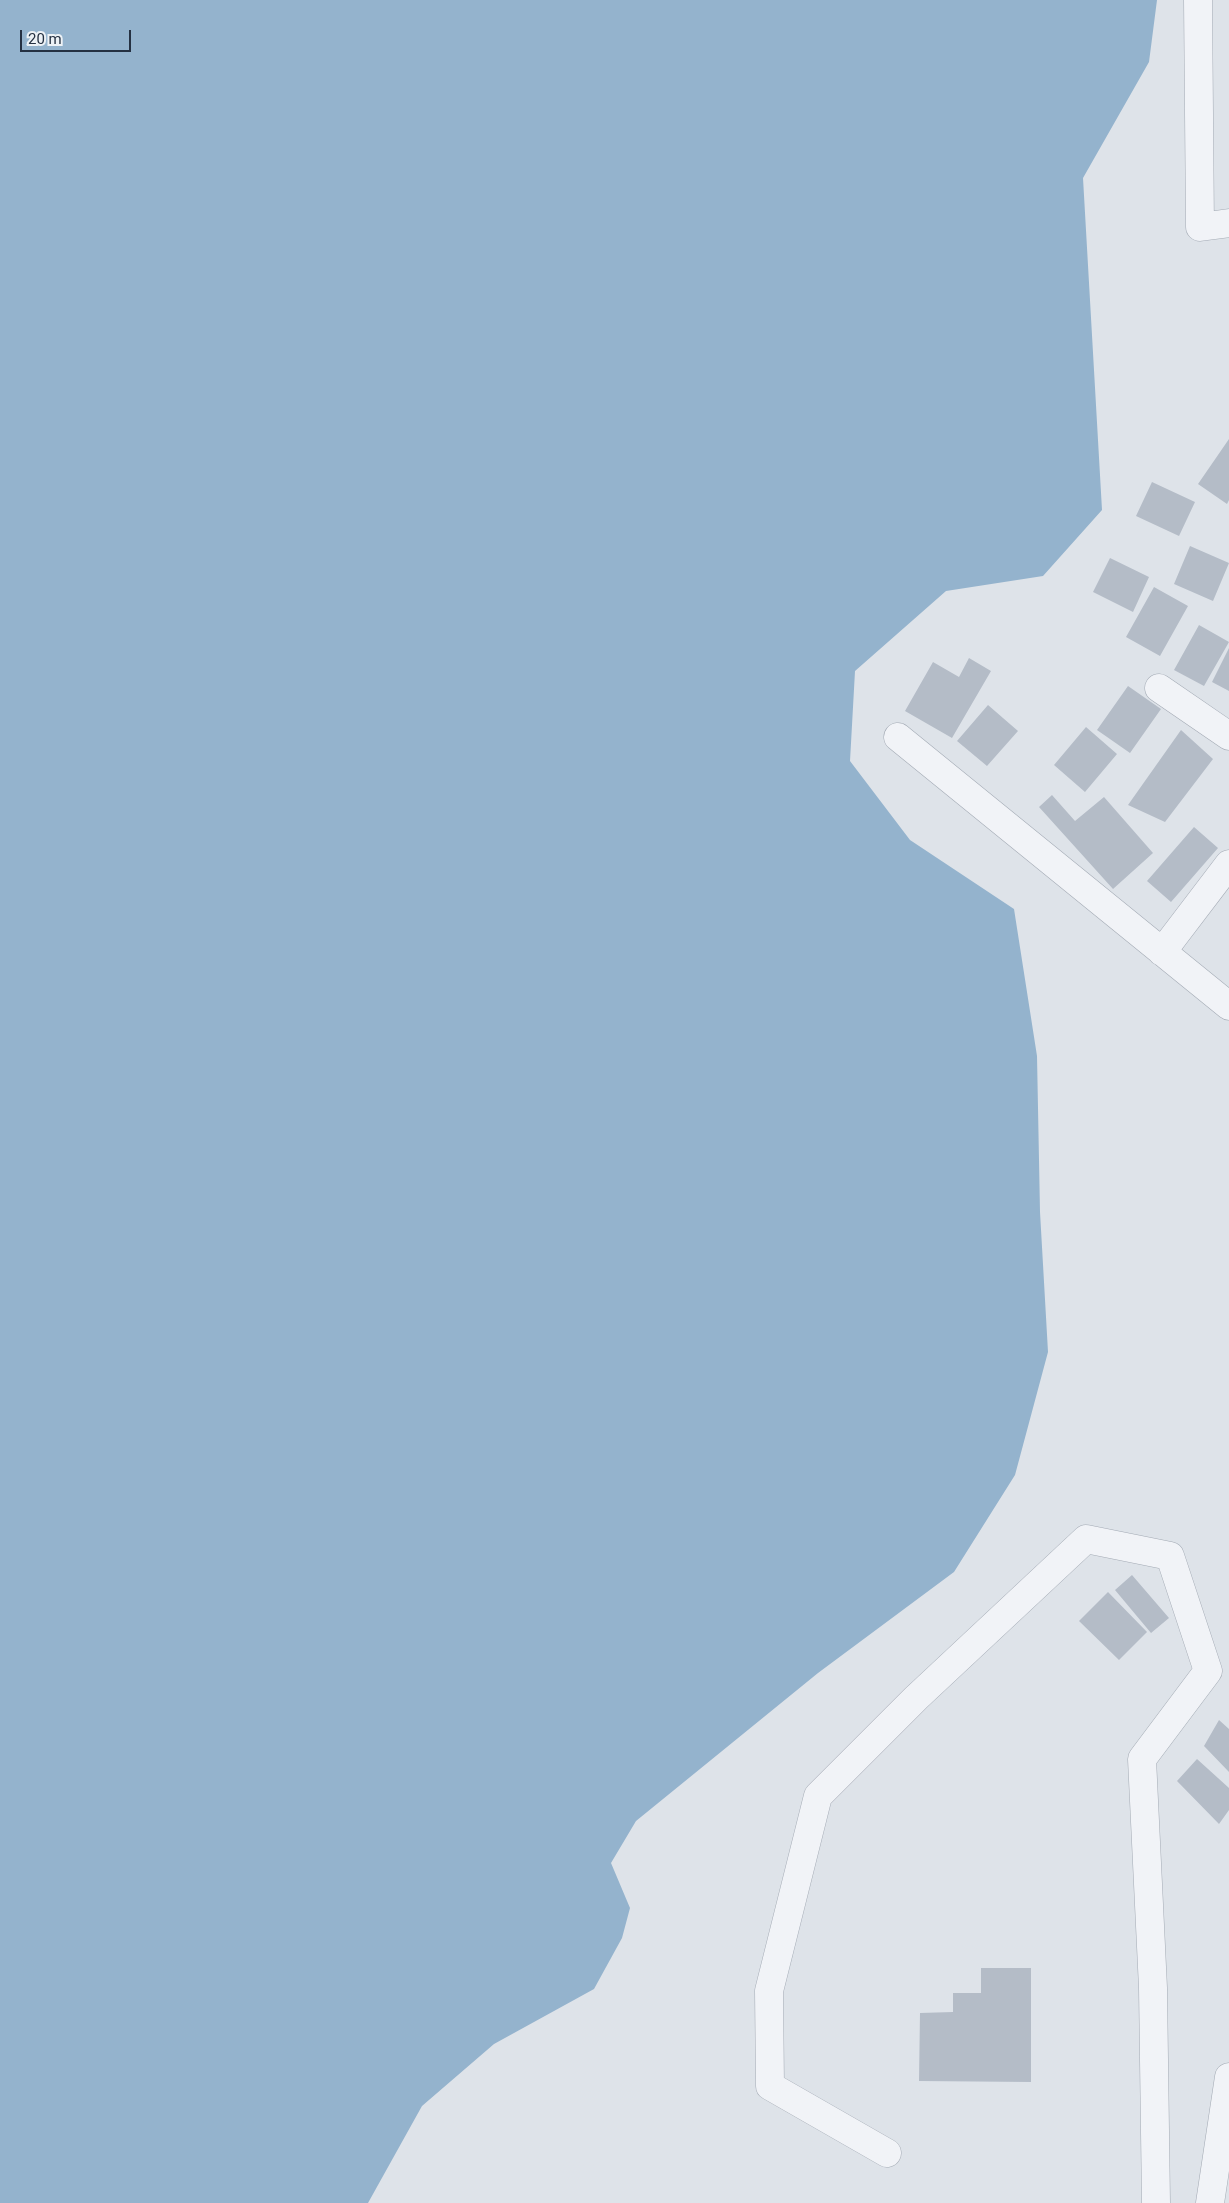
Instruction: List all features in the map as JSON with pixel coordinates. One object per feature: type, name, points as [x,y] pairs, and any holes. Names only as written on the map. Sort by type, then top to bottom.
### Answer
[{"type":"street","points":[[1198,0],[1200,227],[1229,223]]},
{"type":"street","points":[[1159,688],[1229,736]]},
{"type":"street","points":[[898,737],[1229,1006]]},
{"type":"street","points":[[1162,952],[1229,864]]},
{"type":"street","points":[[887,2153],[770,2086],[770,1991],[818,1796],[916,1698],[1086,1539],[1170,1556],[1208,1670],[1142,1759],[1153,1988],[1156,2203]]},
{"type":"street","points":[[1210,2203],[1229,2077]]},
{"type":"water","points":[[0,0],[1157,0],[1149,62],[1083,178],[1102,510],[1043,576],[946,591],[855,671],[850,761],[910,840],[1014,909],[1037,1056],[1040,1212],[1048,1352],[1015,1475],[954,1572],[818,1673],[636,1821],[611,1863],[630,1908],[622,1938],[594,1989],[494,2044],[422,2106],[368,2203],[0,2203]]},
{"type":"building","points":[[1229,439],[1229,500],[1227,504],[1198,484]]},
{"type":"building","points":[[1152,482],[1195,502],[1179,536],[1136,516]]},
{"type":"building","points":[[1190,546],[1229,563],[1213,601],[1174,584]]},
{"type":"building","points":[[1110,558],[1149,577],[1133,612],[1093,592]]},
{"type":"building","points":[[1154,587],[1188,606],[1160,656],[1126,637]]},
{"type":"building","points":[[1199,625],[1229,642],[1204,686],[1174,670]]},
{"type":"building","points":[[1229,648],[1229,691],[1212,682]]},
{"type":"building","points":[[969,658],[991,671],[952,738],[905,711],[933,662],[959,677]]},
{"type":"building","points":[[1128,686],[1161,709],[1130,753],[1097,730]]},
{"type":"building","points":[[988,705],[1018,731],[987,766],[957,741]]},
{"type":"building","points":[[1086,727],[1117,754],[1085,792],[1054,765]]},
{"type":"building","points":[[1181,730],[1213,759],[1165,822],[1128,805]]},
{"type":"building","points":[[1052,795],[1075,821],[1104,797],[1153,853],[1113,889],[1039,807]]},
{"type":"building","points":[[1194,827],[1218,848],[1171,902],[1147,881]]},
{"type":"building","points":[[1132,1575],[1169,1618],[1151,1633],[1115,1590]]},
{"type":"building","points":[[1108,1592],[1147,1632],[1119,1660],[1079,1621]]},
{"type":"building","points":[[1219,1720],[1229,1729],[1229,1772],[1204,1746]]},
{"type":"building","points":[[1197,1759],[1229,1788],[1229,1810],[1219,1824],[1177,1781]]},
{"type":"building","points":[[981,1968],[1031,1968],[1031,2082],[919,2081],[920,2013],[953,2012],[953,1993],[981,1993]]}]
